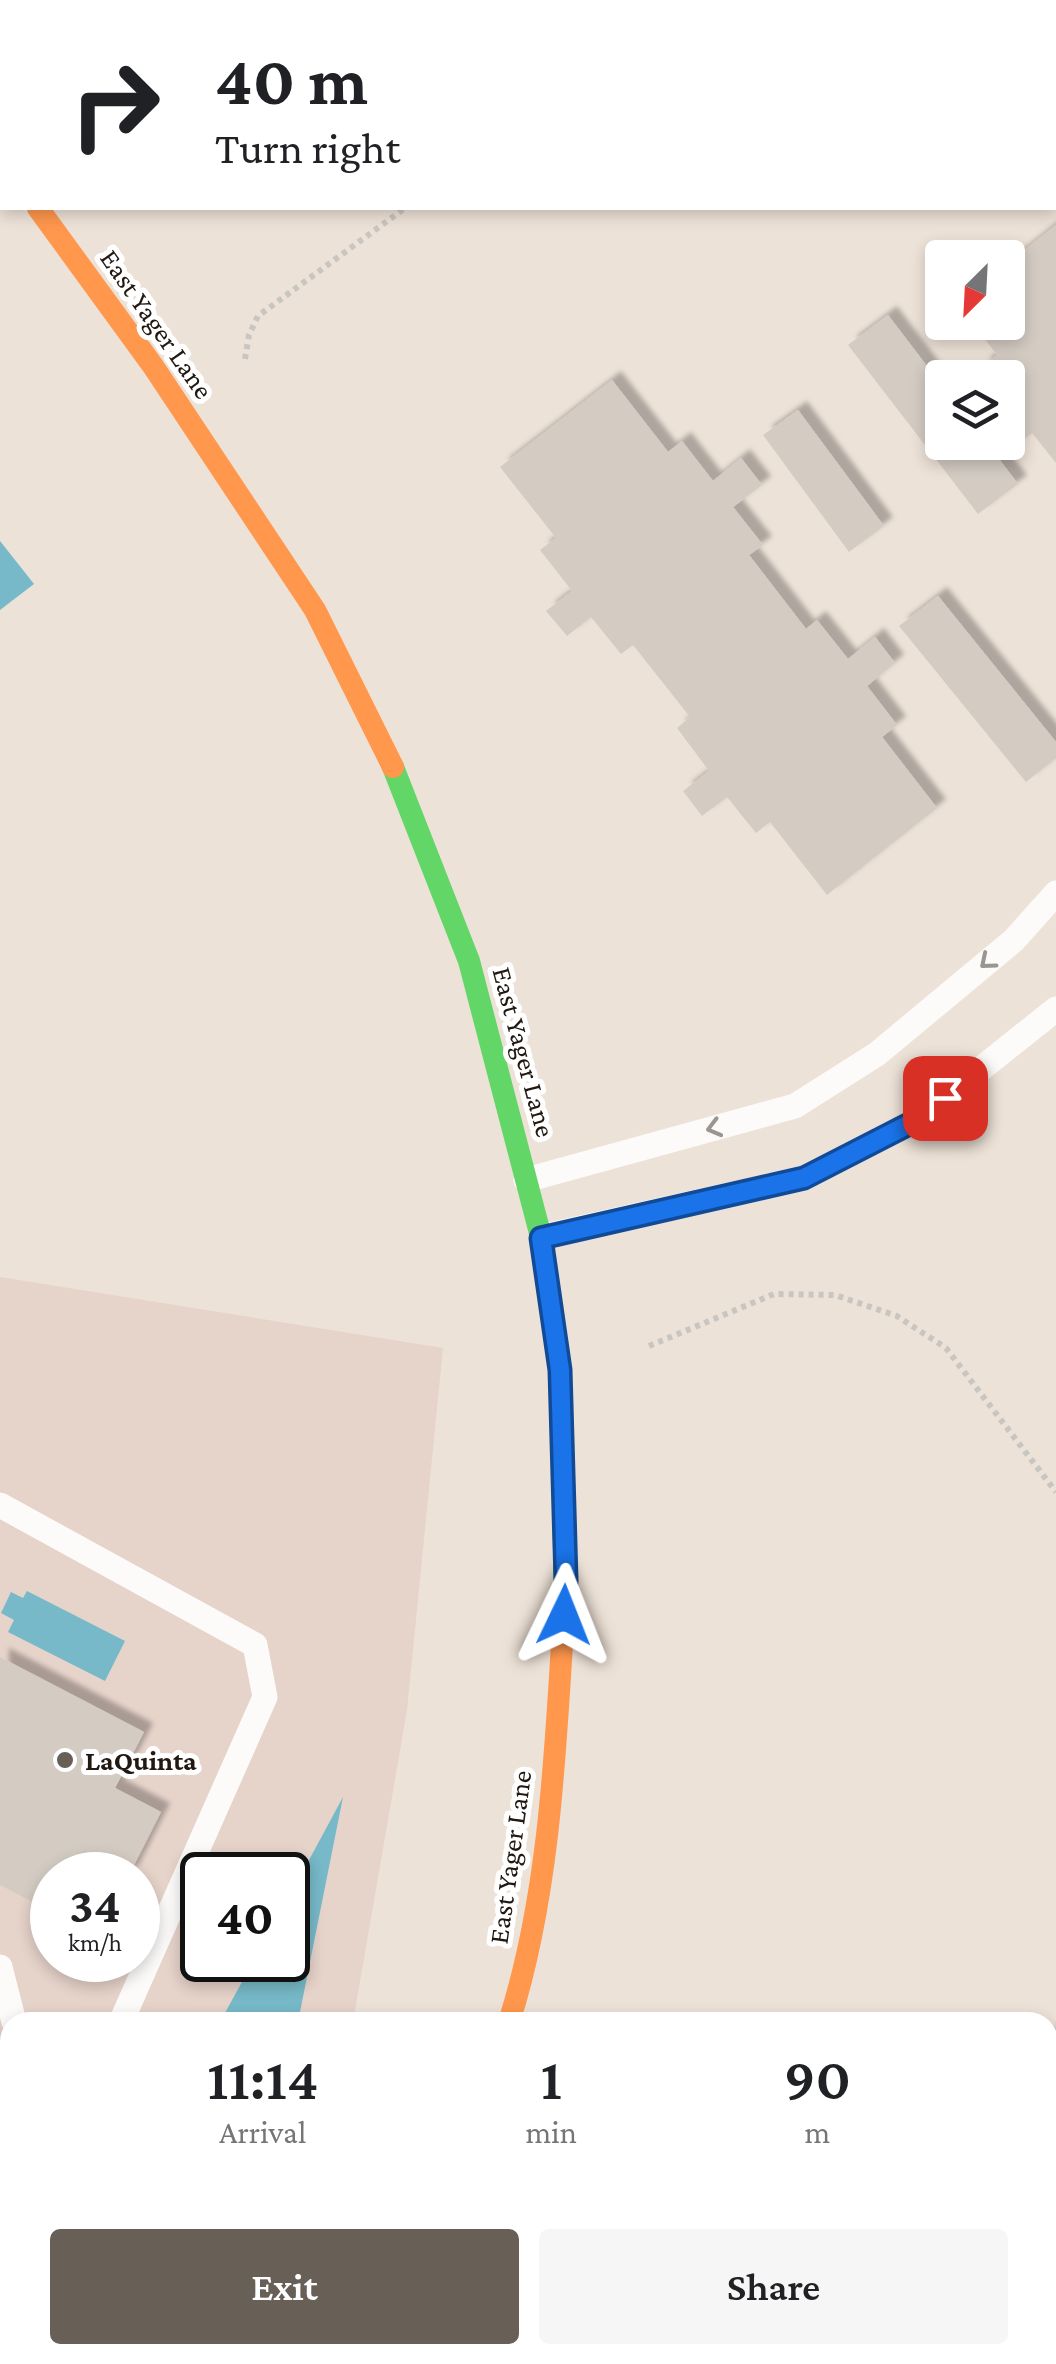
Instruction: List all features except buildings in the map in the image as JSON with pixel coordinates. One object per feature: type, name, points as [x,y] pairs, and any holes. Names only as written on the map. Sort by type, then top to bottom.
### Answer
[{"type":"street","name":"East Yager Lane","points":[[39,210],[153,366],[324,627],[399,779],[469,961],[541,1238],[560,1370],[566,1580],[552,1792],[524,1975],[513,2012]]},
{"type":"lane","points":[[526,1180],[796,1106],[877,1054],[1014,940],[1056,893]]},
{"type":"lane","points":[[541,1238],[804,1178],[917,1120],[1056,1009]]},
{"type":"lane","points":[[0,1505],[255,1644],[266,1698],[125,2012]]},
{"type":"lane","points":[[0,1968],[11,2012]]},
{"type":"path","points":[[245,359],[258,316],[403,210]]},
{"type":"path","points":[[649,1346],[774,1294],[835,1295],[898,1316],[946,1348],[1056,1492]]},
{"type":"shaded area","points":[[0,1277],[443,1348],[407,1710],[355,2012],[0,2012]]},
{"type":"water","points":[[0,541],[34,584],[0,610]]},
{"type":"water","points":[[27,1591],[125,1641],[105,1681],[8,1632],[14,1620],[1,1613],[11,1592],[23,1598]]},
{"type":"water","points":[[343,1797],[310,1962],[310,1858]]},
{"type":"water","points":[[242,1982],[306,1982],[300,2012],[225,2012]]},
{"type":"traffic: fast","points":[[393,767],[469,961],[541,1237],[560,1370],[565,1594]]},
{"type":"traffic: slow","points":[[39,210],[153,366],[315,610],[393,767]]},
{"type":"traffic: slow","points":[[512,2012],[535,1918],[550,1810],[565,1594]]},
{"type":"place","name":"LaQuinta","points":[[65,1760]]},
{"type":"route","points":[[564,1615],[560,1370],[541,1238],[804,1178],[917,1120],[945,1098]]}]
